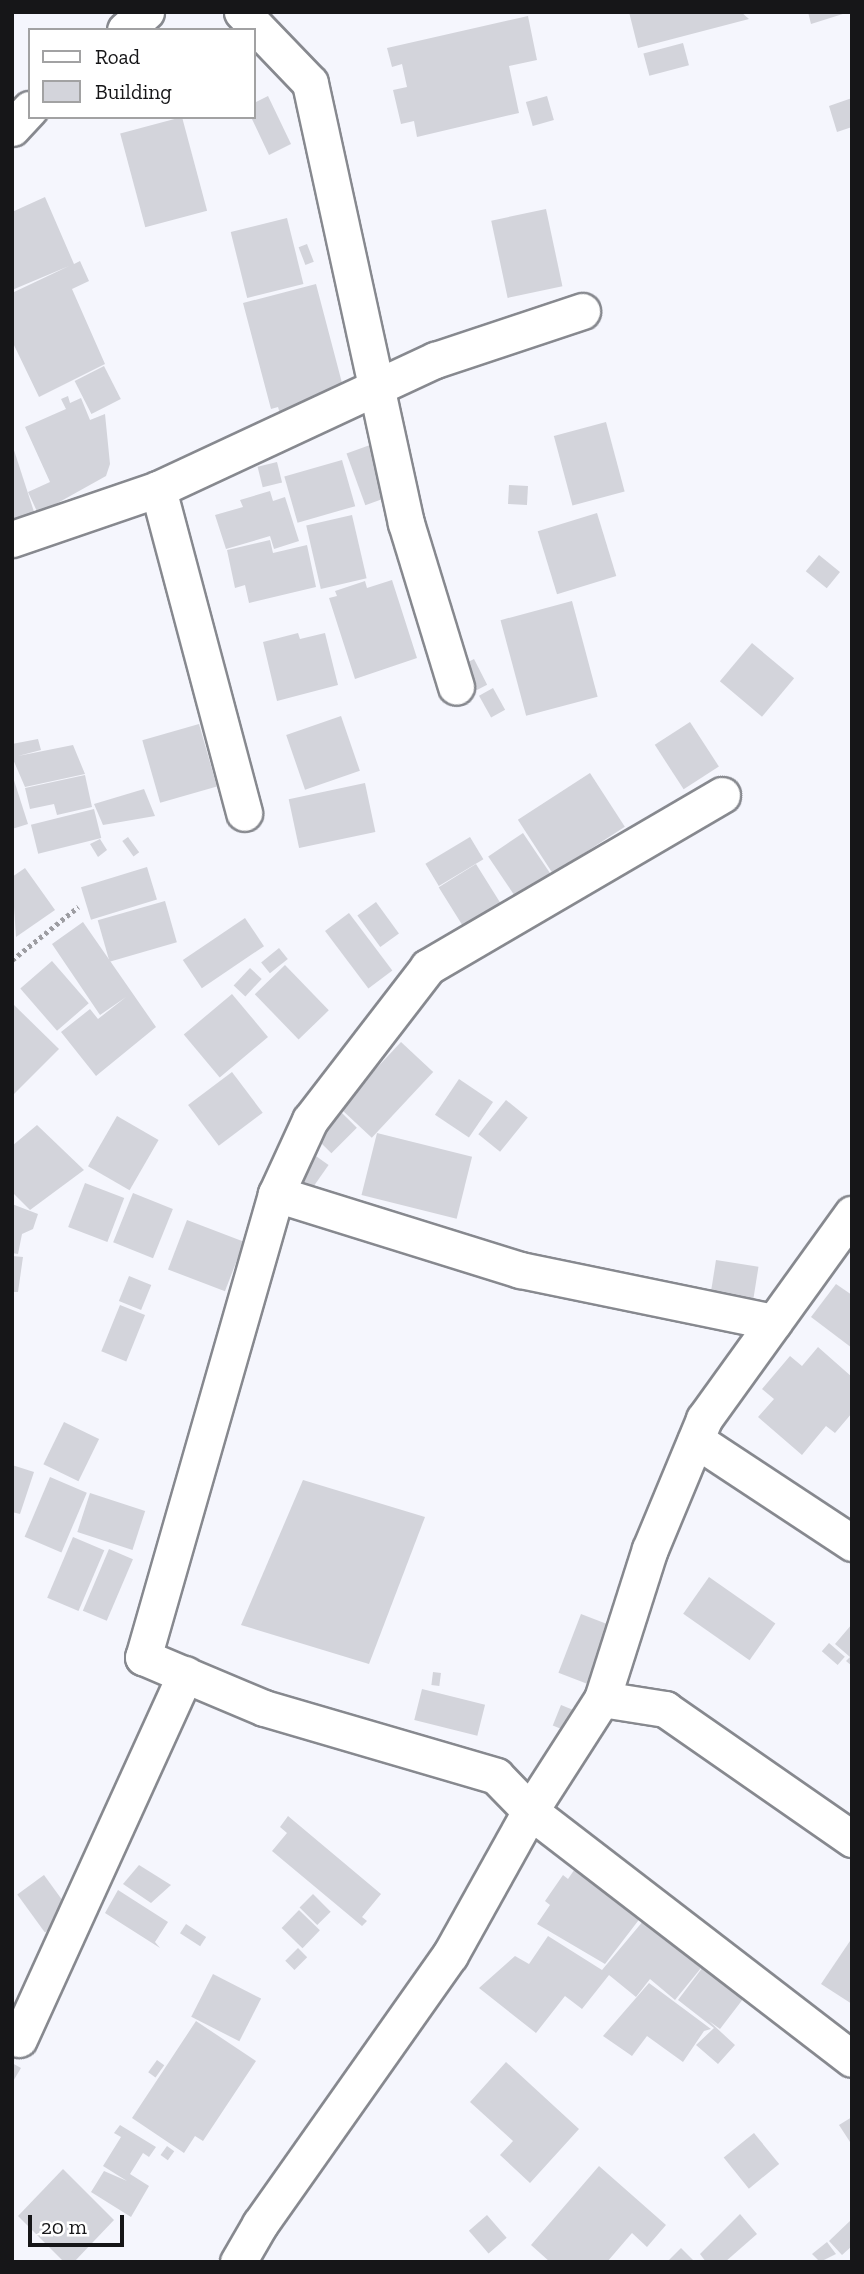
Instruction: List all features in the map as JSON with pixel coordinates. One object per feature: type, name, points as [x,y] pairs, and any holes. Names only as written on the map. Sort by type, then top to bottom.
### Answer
[{"type":"street","points":[[127,28],[146,12]]},
{"type":"street","points":[[242,12],[310,83],[379,386],[406,523],[456,687]]},
{"type":"street","points":[[12,128],[28,111]]},
{"type":"street","points":[[12,539],[158,489],[435,360],[582,311]]},
{"type":"street","points":[[158,489],[244,813]]},
{"type":"street","points":[[722,794],[428,967],[310,1120],[276,1194],[144,1657],[264,1708],[496,1776],[530,1811],[852,2059]]},
{"type":"street","points":[[276,1194],[520,1270],[774,1322]]},
{"type":"street","points":[[238,2262],[260,2224],[450,1955],[530,1811],[602,1699],[650,1549],[704,1419],[852,1214]]},
{"type":"street","points":[[696,1440],[852,1543]]},
{"type":"street","points":[[19,2039],[185,1674]]},
{"type":"street","points":[[602,1699],[665,1709],[852,1839]]},
{"type":"path","points":[[12,960],[78,907]]},
{"type":"building","points":[[629,12],[741,12],[749,19],[638,48]]},
{"type":"building","points":[[808,12],[846,12],[846,13],[811,24]]},
{"type":"building","points":[[528,16],[537,60],[509,66],[519,113],[417,137],[414,121],[401,124],[393,90],[407,87],[402,64],[392,67],[387,48]]},
{"type":"building","points":[[683,43],[689,65],[649,76],[643,54]]},
{"type":"building","points":[[268,96],[291,144],[269,155],[252,119],[256,119],[256,102]]},
{"type":"building","points":[[547,96],[554,120],[533,126],[526,102]]},
{"type":"building","points":[[852,98],[852,127],[837,132],[829,106]]},
{"type":"building","points":[[183,119],[207,211],[145,227],[120,134]]},
{"type":"building","points":[[45,197],[74,264],[80,261],[89,281],[72,289],[105,364],[39,397],[12,341],[12,293],[69,266],[12,290],[12,212]]},
{"type":"building","points":[[546,209],[562,286],[508,298],[491,221]]},
{"type":"building","points":[[287,218],[303,284],[247,298],[231,232]]},
{"type":"building","points":[[307,244],[314,262],[305,265],[299,247]]},
{"type":"building","points":[[316,284],[347,402],[284,427],[278,407],[271,409],[243,303]]},
{"type":"building","points":[[104,366],[121,399],[91,414],[75,381]]},
{"type":"building","points":[[68,396],[70,403],[81,398],[90,420],[105,414],[110,464],[106,476],[45,510],[41,520],[28,492],[50,482],[25,427],[66,409],[61,399]]},
{"type":"building","points":[[606,422],[625,492],[572,506],[554,436]]},
{"type":"building","points":[[12,444],[37,521],[12,529]]},
{"type":"building","points":[[370,445],[389,497],[365,505],[347,454]]},
{"type":"building","points":[[342,460],[355,506],[298,523],[284,477]]},
{"type":"building","points":[[277,462],[282,482],[263,487],[258,467]]},
{"type":"building","points":[[509,485],[528,486],[527,505],[508,504]]},
{"type":"building","points":[[270,491],[273,501],[285,497],[299,541],[274,549],[270,536],[226,549],[215,515],[243,507],[240,500]]},
{"type":"building","points":[[597,513],[616,576],[557,594],[538,531]]},
{"type":"building","points":[[352,515],[367,578],[321,589],[306,526]]},
{"type":"building","points":[[270,540],[273,553],[307,545],[316,587],[249,603],[245,585],[235,588],[227,550]]},
{"type":"building","points":[[819,555],[840,572],[827,588],[806,571]]},
{"type":"building","points":[[392,580],[417,658],[355,679],[329,598],[337,596],[335,591],[365,581],[367,588]]},
{"type":"building","points":[[572,601],[598,697],[526,716],[501,620]]},
{"type":"building","points":[[298,633],[300,639],[325,633],[338,685],[277,701],[263,642]]},
{"type":"building","points":[[752,643],[794,678],[762,717],[720,681]]},
{"type":"building","points":[[474,659],[487,685],[462,698],[449,672]]},
{"type":"building","points":[[493,688],[505,710],[491,718],[479,696]]},
{"type":"building","points":[[341,716],[360,771],[305,790],[286,735]]},
{"type":"building","points":[[690,722],[719,766],[684,789],[655,745]]},
{"type":"building","points":[[199,724],[217,786],[160,803],[142,740]]},
{"type":"building","points":[[38,739],[41,750],[18,756],[73,745],[85,774],[25,787],[12,757],[12,744]]},
{"type":"building","points":[[590,773],[625,827],[553,874],[518,820]]},
{"type":"building","points":[[12,774],[28,824],[12,829]]},
{"type":"building","points":[[85,775],[92,807],[57,815],[54,804],[30,809],[25,788]]},
{"type":"building","points":[[365,783],[375,832],[299,848],[289,799]]},
{"type":"building","points":[[144,789],[155,816],[103,825],[94,804]]},
{"type":"building","points":[[94,809],[101,838],[38,854],[31,825]]},
{"type":"building","points":[[523,833],[551,874],[516,898],[488,856]]},
{"type":"building","points":[[128,837],[139,852],[134,856],[122,841]]},
{"type":"building","points":[[470,837],[483,859],[439,886],[425,864]]},
{"type":"building","points":[[100,839],[107,850],[98,857],[90,844]]},
{"type":"building","points":[[476,864],[503,907],[466,931],[439,887]]},
{"type":"building","points":[[147,867],[157,900],[91,920],[81,887]]},
{"type":"building","points":[[25,868],[55,910],[16,937],[12,877]]},
{"type":"building","points":[[165,901],[177,942],[110,962],[98,920]]},
{"type":"building","points":[[376,902],[399,934],[380,947],[357,916]]},
{"type":"building","points":[[349,913],[392,971],[368,989],[325,931]]},
{"type":"building","points":[[245,918],[264,946],[202,988],[183,960]]},
{"type":"building","points":[[83,922],[156,1027],[96,1076],[61,1032],[90,1009],[98,1019],[126,997],[100,1015],[52,944]]},
{"type":"building","points":[[279,948],[288,959],[270,973],[261,962]]},
{"type":"building","points":[[52,961],[89,1003],[57,1031],[20,989]]},
{"type":"building","points":[[285,965],[329,1010],[299,1039],[255,994]]},
{"type":"building","points":[[250,968],[262,979],[245,996],[234,986]]},
{"type":"building","points":[[232,994],[268,1037],[220,1077],[184,1034]]},
{"type":"building","points":[[12,1003],[59,1049],[12,1096]]},
{"type":"building","points":[[401,1042],[433,1072],[372,1138],[340,1108]]},
{"type":"building","points":[[232,1072],[263,1113],[219,1146],[188,1105]]},
{"type":"building","points":[[459,1079],[493,1102],[469,1138],[435,1115]]},
{"type":"building","points":[[506,1100],[528,1118],[500,1152],[478,1134]]},
{"type":"building","points":[[342,1113],[357,1128],[331,1153],[317,1138]]},
{"type":"building","points":[[117,1116],[159,1140],[130,1190],[88,1166]]},
{"type":"building","points":[[37,1125],[84,1170],[30,1210],[12,1192],[12,1146]]},
{"type":"building","points":[[377,1133],[472,1157],[457,1219],[362,1195]]},
{"type":"building","points":[[313,1154],[329,1165],[312,1189],[296,1178]]},
{"type":"building","points":[[85,1183],[124,1198],[107,1242],[68,1227]]},
{"type":"building","points":[[133,1193],[173,1209],[153,1258],[113,1242]]},
{"type":"building","points":[[12,1204],[38,1214],[33,1229],[22,1234],[18,1254],[12,1253]]},
{"type":"building","points":[[187,1220],[244,1242],[225,1291],[168,1269]]},
{"type":"building","points":[[12,1256],[23,1257],[18,1292],[12,1292]]},
{"type":"building","points":[[716,1260],[758,1267],[753,1302],[710,1296]]},
{"type":"building","points":[[129,1276],[151,1285],[141,1310],[119,1301]]},
{"type":"building","points":[[836,1284],[852,1295],[852,1348],[811,1317]]},
{"type":"building","points":[[120,1305],[145,1315],[126,1361],[101,1351]]},
{"type":"building","points":[[818,1347],[852,1377],[852,1413],[835,1433],[826,1426],[802,1455],[758,1417],[774,1399],[762,1389],[790,1356],[802,1366]]},
{"type":"building","points":[[64,1422],[99,1439],[78,1481],[43,1464]]},
{"type":"building","points":[[12,1465],[34,1472],[20,1514],[12,1512]]},
{"type":"building","points":[[50,1477],[87,1493],[61,1552],[25,1537]]},
{"type":"building","points":[[303,1480],[425,1517],[369,1664],[241,1625]]},
{"type":"building","points":[[90,1493],[145,1511],[132,1550],[77,1532]]},
{"type":"building","points":[[73,1537],[104,1550],[79,1611],[47,1598]]},
{"type":"building","points":[[109,1549],[133,1559],[107,1621],[83,1611]]},
{"type":"building","points":[[709,1577],[775,1623],[750,1660],[683,1614]]},
{"type":"building","points":[[581,1614],[617,1628],[595,1687],[558,1673]]},
{"type":"building","points":[[852,1624],[852,1666],[846,1661],[850,1657],[835,1644]]},
{"type":"building","points":[[829,1643],[845,1657],[838,1665],[822,1651]]},
{"type":"building","points":[[433,1672],[441,1673],[439,1686],[431,1685]]},
{"type":"building","points":[[422,1689],[485,1705],[477,1736],[414,1720]]},
{"type":"building","points":[[561,1705],[578,1712],[569,1732],[553,1725]]},
{"type":"building","points":[[288,1816],[381,1894],[362,1917],[367,1921],[362,1926],[272,1851],[287,1833],[280,1827]]},
{"type":"building","points":[[583,1857],[651,1904],[605,1964],[537,1924],[550,1905],[545,1901],[563,1875],[568,1879]]},
{"type":"building","points":[[139,1865],[171,1885],[151,1903],[123,1884]]},
{"type":"building","points":[[44,1875],[72,1913],[45,1932],[17,1894]]},
{"type":"building","points":[[118,1890],[168,1922],[155,1942],[160,1948],[105,1913]]},
{"type":"building","points":[[313,1894],[331,1912],[317,1925],[300,1907]]},
{"type":"building","points":[[299,1910],[320,1930],[302,1948],[282,1928]]},
{"type":"building","points":[[644,1920],[701,1968],[675,2000],[650,1979],[636,1997],[609,1975],[582,2009],[565,1996],[536,2033],[479,1988],[515,1956],[529,1964],[548,1936],[602,1970]]},
{"type":"building","points":[[186,1924],[206,1937],[200,1946],[180,1933]]},
{"type":"building","points":[[852,1938],[852,2004],[821,1984]]},
{"type":"building","points":[[298,1948],[307,1957],[294,1970],[285,1961]]},
{"type":"building","points":[[712,1955],[753,1986],[720,2029],[709,2021],[735,2045],[718,2064],[696,2045],[714,2028],[678,2000]]},
{"type":"building","points":[[213,1974],[261,1999],[239,2041],[191,2017]]},
{"type":"building","points":[[649,1983],[711,2029],[704,2031],[683,2062],[647,2036],[632,2056],[603,2036]]},
{"type":"building","points":[[196,2021],[256,2061],[203,2141],[195,2136],[184,2153],[132,2118]]},
{"type":"building","points":[[157,2060],[164,2065],[155,2077],[148,2072]]},
{"type":"building","points":[[506,2062],[579,2129],[530,2183],[500,2155],[513,2141],[470,2102]]},
{"type":"building","points":[[12,2063],[21,2068],[12,2083]]},
{"type":"building","points":[[852,2117],[852,2145],[839,2125]]},
{"type":"building","points":[[120,2125],[156,2147],[149,2157],[143,2153],[130,2174],[149,2186],[131,2217],[91,2192],[104,2171],[127,2181],[103,2166],[121,2137],[114,2133]]},
{"type":"building","points":[[754,2133],[779,2164],[749,2189],[724,2158]]},
{"type":"building","points":[[167,2146],[174,2151],[168,2160],[161,2155]]},
{"type":"building","points":[[599,2166],[666,2225],[647,2247],[632,2233],[607,2262],[550,2262],[531,2245]]},
{"type":"building","points":[[63,2169],[114,2220],[74,2262],[64,2262],[18,2216]]},
{"type":"building","points":[[740,2214],[757,2234],[725,2262],[706,2262],[700,2254]]},
{"type":"building","points":[[487,2215],[507,2238],[489,2253],[469,2231]]},
{"type":"building","points":[[852,2219],[852,2246],[842,2255],[829,2241]]},
{"type":"building","points":[[827,2242],[836,2254],[820,2262],[812,2254]]},
{"type":"building","points":[[681,2248],[695,2262],[667,2262]]}]
